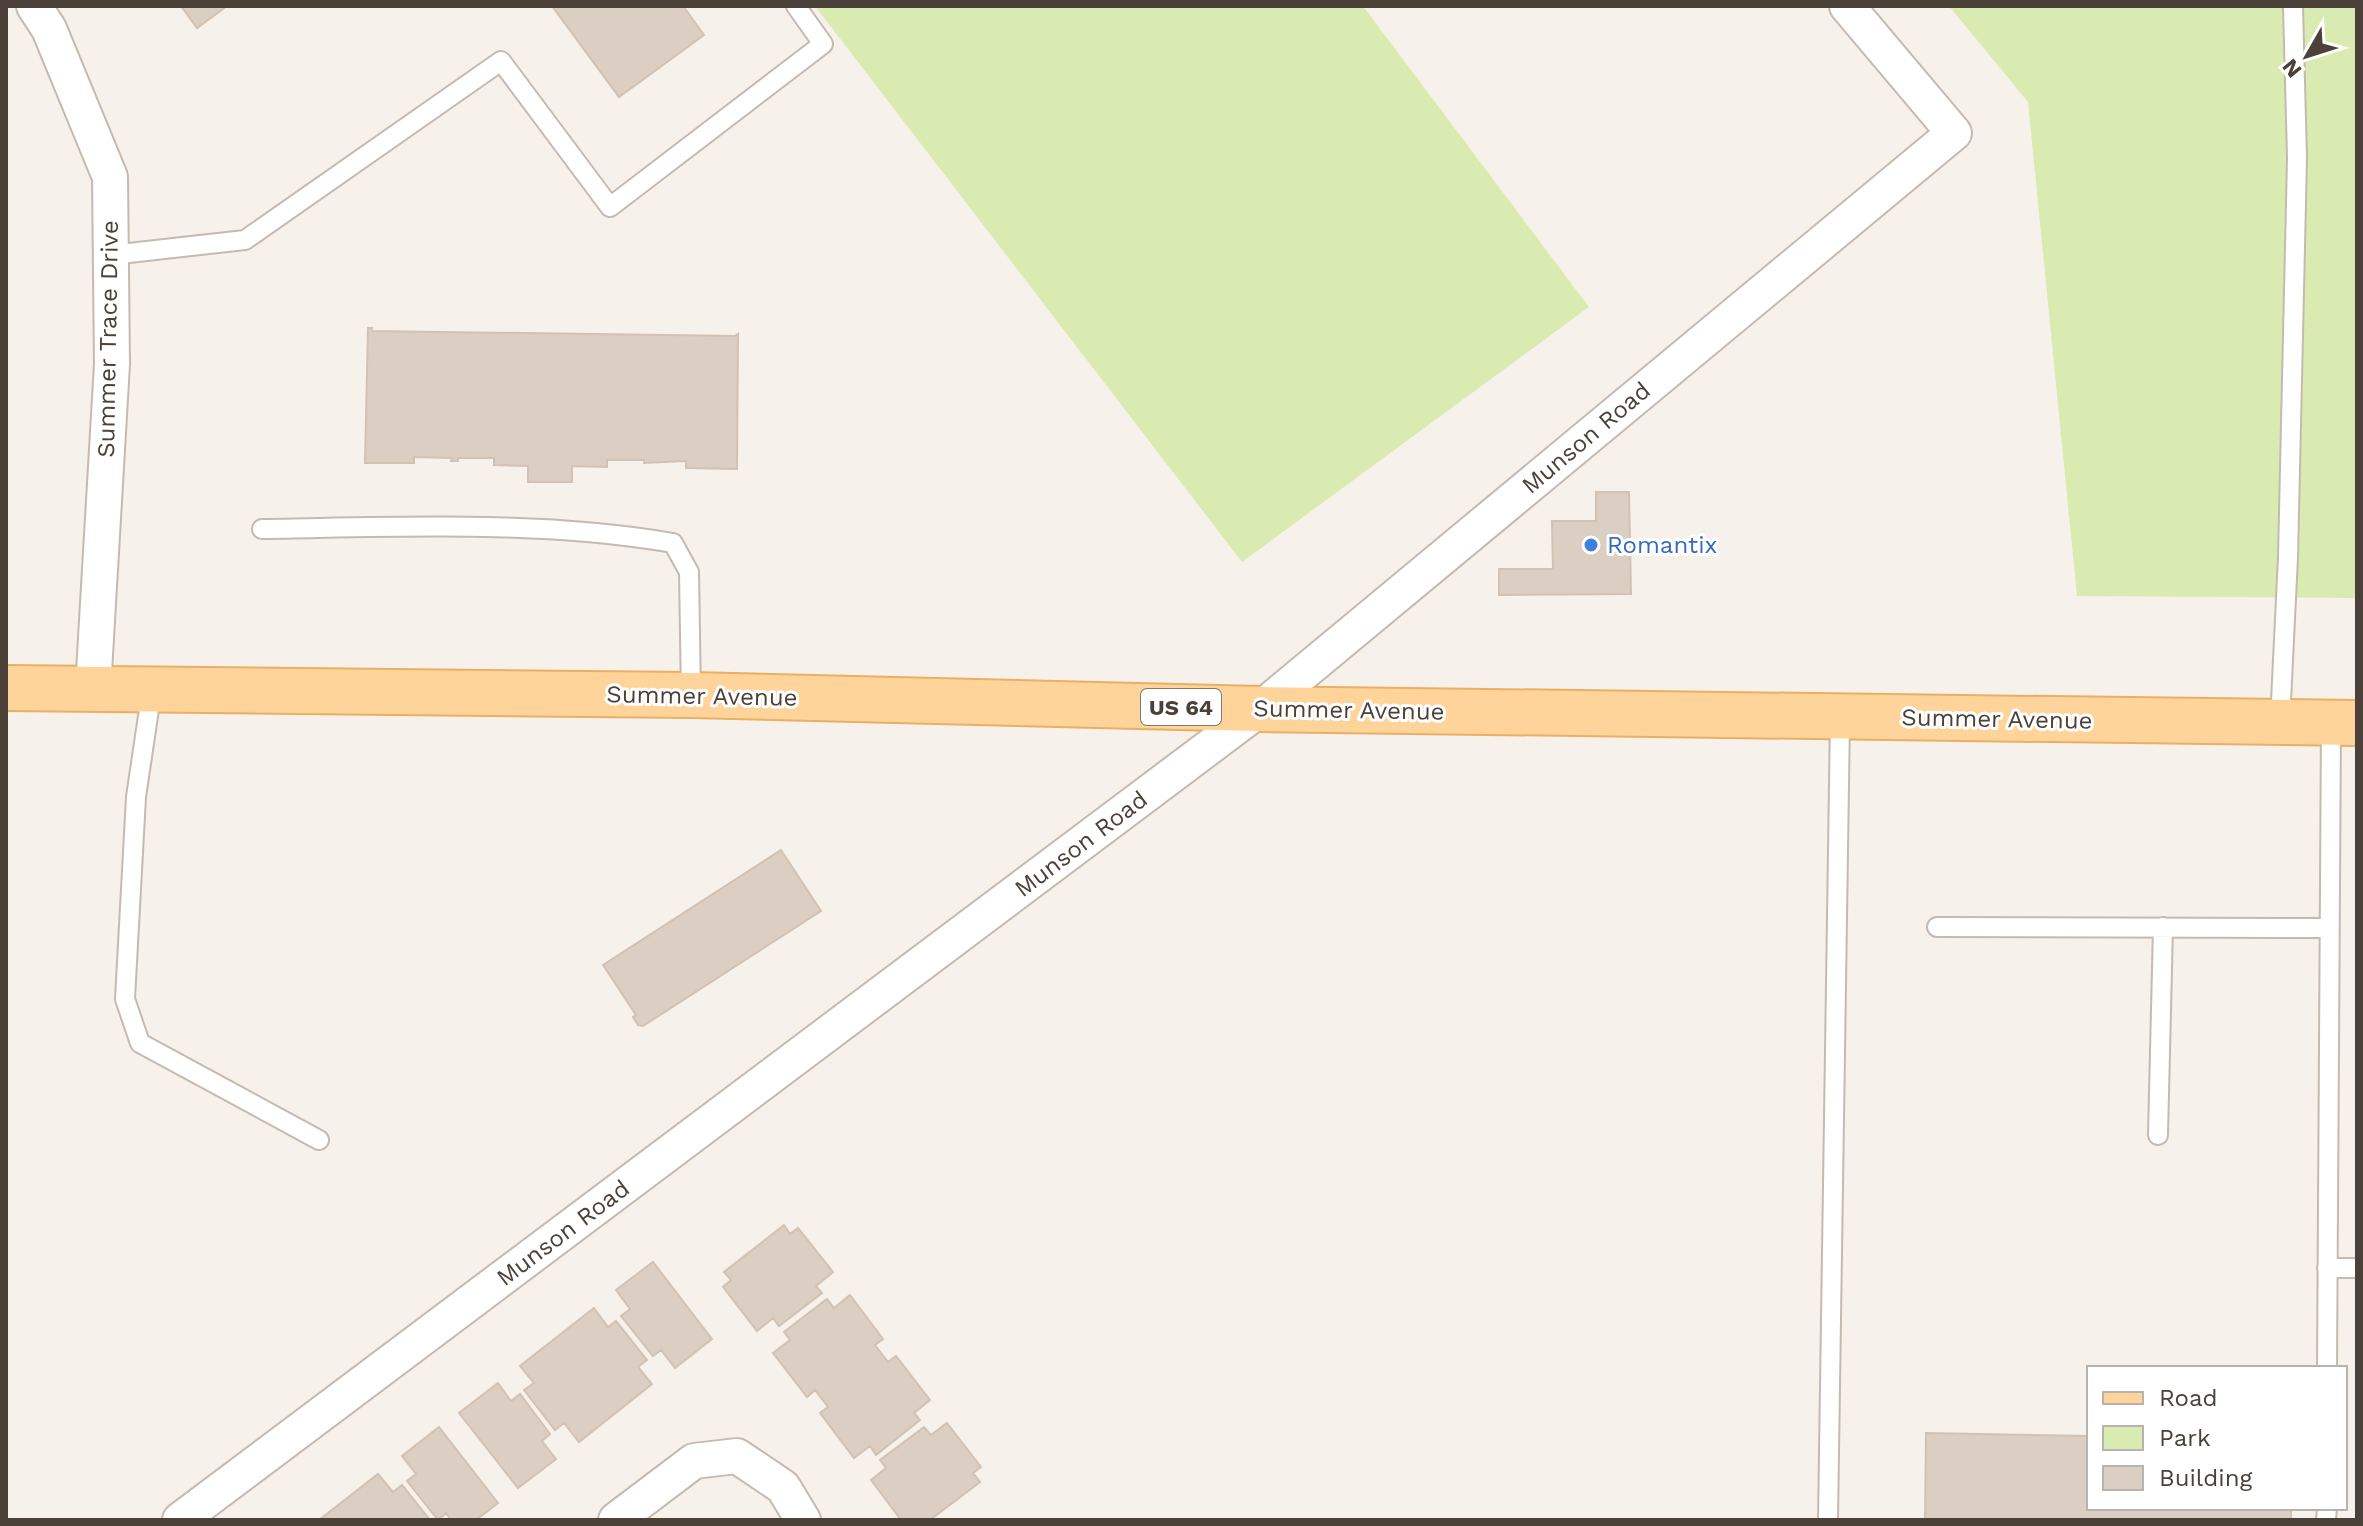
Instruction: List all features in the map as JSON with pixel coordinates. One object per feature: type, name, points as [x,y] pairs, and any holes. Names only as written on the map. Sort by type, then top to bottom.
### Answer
[{"type":"main road","name":"Summer Avenue","points":[[6,688],[691,695],[1260,709],[2344,723]]},
{"type":"street","name":"Summer Trace Drive","points":[[34,6],[49,29],[110,177],[112,364],[93,689]]},
{"type":"street","name":"Munson Road","points":[[180,1520],[1260,709],[1954,133],[1847,6]]},
{"type":"street","points":[[616,1520],[694,1461],[737,1456],[783,1487],[803,1520]]},
{"type":"lane","points":[[111,255],[245,240],[501,61],[610,207],[823,44],[796,6]]},
{"type":"lane","points":[[2280,722],[2288,557],[2297,158],[2293,6]]},
{"type":"lane","points":[[262,529],[468,526],[638,537],[673,543],[689,572],[691,695]]},
{"type":"lane","points":[[152,689],[136,797],[125,999],[140,1043],[319,1140]]},
{"type":"lane","points":[[1828,1520],[1840,717]]},
{"type":"lane","points":[[2327,1366],[2329,928],[2344,723]]},
{"type":"lane","points":[[1937,927],[2329,928]]},
{"type":"lane","points":[[2158,1135],[2163,927]]},
{"type":"lane","points":[[2327,1268],[2357,1268]]},
{"type":"green space","points":[[815,6],[1363,6],[1589,307],[1242,562]]},
{"type":"green space","points":[[1949,6],[2357,6],[2357,598],[2077,596],[2028,102]]},
{"type":"building","points":[[181,6],[227,6],[197,28]]},
{"type":"building","points":[[552,6],[683,6],[704,35],[619,97]]},
{"type":"building","points":[[368,328],[372,331],[738,334],[737,469],[686,468],[686,461],[644,463],[644,460],[607,460],[607,467],[572,466],[572,482],[528,482],[528,466],[494,465],[494,458],[458,458],[458,461],[451,461],[452,458],[414,457],[414,463],[365,463]]},
{"type":"building","name":"Romantix","points":[[1596,492],[1629,492],[1631,594],[1499,595],[1499,569],[1553,569],[1552,521],[1596,521]]},
{"type":"building","points":[[781,850],[821,911],[643,1026],[638,1025],[633,1017],[636,1015],[603,965]]},
{"type":"building","points":[[784,1225],[790,1234],[798,1228],[833,1272],[816,1286],[822,1293],[779,1326],[773,1318],[757,1331],[723,1287],[731,1280],[724,1272]]},
{"type":"building","points":[[653,1262],[712,1339],[675,1368],[661,1350],[653,1356],[621,1316],[630,1309],[616,1290]]},
{"type":"building","points":[[850,1295],[883,1339],[875,1345],[888,1362],[896,1356],[930,1400],[914,1413],[920,1420],[876,1455],[870,1446],[854,1458],[820,1413],[828,1407],[815,1390],[807,1397],[773,1353],[790,1340],[784,1332],[827,1299],[834,1308]]},
{"type":"building","points":[[594,1308],[608,1327],[616,1321],[647,1360],[638,1367],[652,1384],[579,1442],[564,1423],[555,1430],[524,1390],[534,1383],[520,1366]]},
{"type":"building","points":[[498,1383],[511,1401],[520,1394],[550,1434],[542,1441],[556,1459],[518,1488],[459,1413]]},
{"type":"building","points":[[947,1423],[981,1467],[973,1473],[980,1482],[930,1520],[901,1520],[871,1480],[886,1468],[880,1460],[924,1427],[931,1435]]},
{"type":"building","points":[[439,1427],[498,1503],[476,1520],[451,1520],[446,1513],[438,1520],[407,1481],[416,1474],[402,1456]]},
{"type":"building","points":[[1926,1433],[2087,1436],[2087,1510],[2291,1510],[2291,1520],[1925,1520]]},
{"type":"building","points":[[378,1474],[393,1492],[402,1485],[430,1520],[319,1520]]},
{"type":"place","name":"Romantix","points":[[1591,545]]}]
